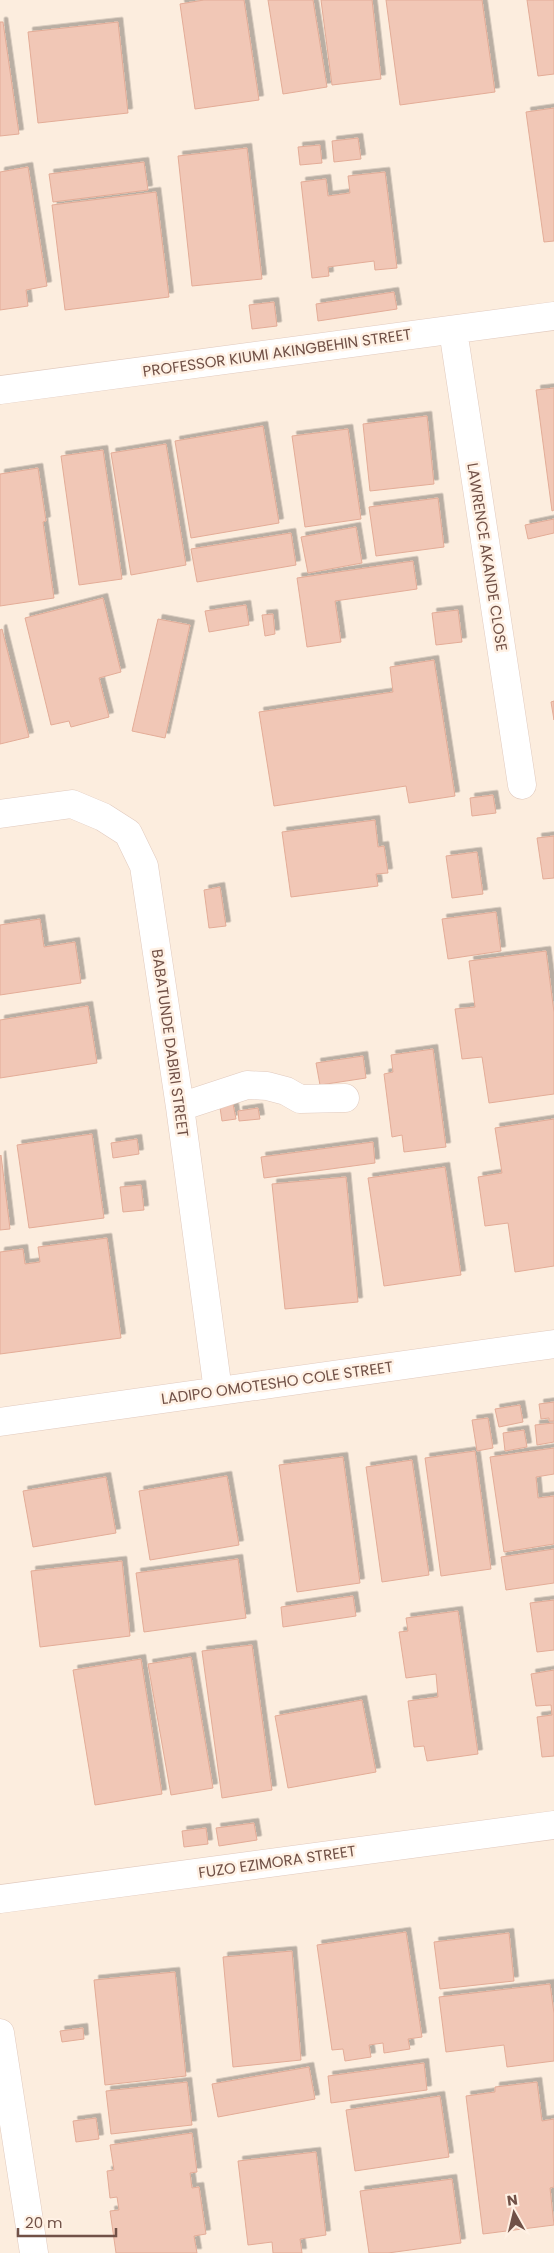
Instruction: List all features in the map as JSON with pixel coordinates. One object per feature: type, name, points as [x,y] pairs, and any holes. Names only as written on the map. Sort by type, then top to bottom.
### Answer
[{"type":"street","name":"PROFESSOR KIUMI AKINGBEHIN STREET","points":[[0,390],[554,316]]},
{"type":"street","name":"LAWRENCE AKANDE CLOSE","points":[[453,330],[522,785]]},
{"type":"street","name":"BABATUNDE DABIRI STREET","points":[[0,814],[72,804],[103,817],[128,833],[144,866],[180,1107],[218,1391]]},
{"type":"street","points":[[180,1107],[247,1085],[267,1086],[286,1091],[300,1099],[345,1098]]},
{"type":"street","name":"LADIPO OMOTESHO COLE STREET","points":[[0,1422],[554,1344]]},
{"type":"street","name":"FUZO EZIMORA STREET","points":[[0,1900],[554,1825]]},
{"type":"street","points":[[0,2033],[34,2253]]},
{"type":"building","points":[[204,0],[244,0],[259,100],[195,109],[180,4]]},
{"type":"building","points":[[268,0],[313,0],[327,87],[283,94]]},
{"type":"building","points":[[321,0],[372,0],[381,79],[332,85]]},
{"type":"building","points":[[386,0],[482,0],[495,92],[400,105]]},
{"type":"building","points":[[527,0],[554,0],[554,74],[538,76]]},
{"type":"building","points":[[0,22],[3,22],[19,134],[0,136]]},
{"type":"building","points":[[118,22],[128,113],[38,123],[28,32]]},
{"type":"building","points":[[554,108],[554,241],[544,242],[526,112]]},
{"type":"building","points":[[358,138],[361,159],[334,162],[332,141]]},
{"type":"building","points":[[320,145],[322,163],[300,165],[298,147]]},
{"type":"building","points":[[247,148],[262,279],[192,286],[178,156]]},
{"type":"building","points":[[144,162],[148,190],[53,202],[49,174]]},
{"type":"building","points":[[28,167],[47,286],[26,290],[28,306],[0,310],[0,172]]},
{"type":"building","points":[[385,172],[397,268],[375,270],[374,261],[328,267],[329,276],[312,278],[301,182],[326,179],[328,196],[350,193],[348,176]]},
{"type":"building","points":[[156,192],[169,297],[65,310],[52,205]]},
{"type":"building","points":[[394,292],[397,309],[318,321],[316,304]]},
{"type":"building","points":[[274,302],[277,326],[252,329],[249,305]]},
{"type":"building","points":[[554,388],[554,510],[552,511],[536,390]]},
{"type":"building","points":[[427,416],[434,484],[370,491],[363,424]]},
{"type":"building","points":[[263,426],[279,523],[191,538],[175,441]]},
{"type":"building","points":[[348,429],[361,519],[305,527],[292,436]]},
{"type":"building","points":[[166,444],[186,565],[131,575],[111,453]]},
{"type":"building","points":[[103,450],[122,579],[79,585],[61,456]]},
{"type":"building","points":[[38,468],[46,521],[43,522],[54,598],[0,606],[0,474]]},
{"type":"building","points":[[438,498],[444,547],[376,556],[369,507]]},
{"type":"building","points":[[554,519],[554,533],[528,539],[525,525]]},
{"type":"building","points":[[356,527],[362,563],[308,573],[301,537]]},
{"type":"building","points":[[291,533],[296,565],[197,582],[191,549]]},
{"type":"building","points":[[413,561],[417,589],[335,601],[341,642],[307,647],[297,578]]},
{"type":"building","points":[[103,598],[121,672],[99,678],[109,717],[71,727],[69,721],[51,725],[25,618]]},
{"type":"building","points":[[246,605],[249,625],[209,632],[205,611]]},
{"type":"building","points":[[458,610],[462,642],[436,645],[432,613]]},
{"type":"building","points":[[273,614],[275,634],[265,636],[262,615]]},
{"type":"building","points":[[158,619],[190,625],[165,738],[132,731]]},
{"type":"building","points":[[2,629],[29,737],[0,744],[0,630]]},
{"type":"building","points":[[434,660],[455,796],[409,803],[406,786],[274,806],[259,712],[393,692],[390,667]]},
{"type":"building","points":[[554,701],[554,720],[551,702]]},
{"type":"building","points":[[493,795],[496,813],[472,816],[470,798]]},
{"type":"building","points":[[375,820],[378,847],[384,846],[388,873],[376,874],[378,886],[291,897],[282,832]]},
{"type":"building","points":[[554,836],[554,878],[543,879],[537,838]]},
{"type":"building","points":[[477,852],[483,894],[452,898],[446,856]]},
{"type":"building","points":[[220,887],[226,926],[209,928],[204,890]]},
{"type":"building","points":[[496,912],[501,951],[448,959],[442,919]]},
{"type":"building","points":[[40,919],[44,947],[75,942],[81,983],[0,995],[0,925]]},
{"type":"building","points":[[546,951],[554,1012],[554,1094],[489,1103],[482,1057],[462,1059],[455,1009],[475,1007],[469,961]]},
{"type":"building","points":[[88,1006],[97,1063],[0,1078],[0,1020]]},
{"type":"building","points":[[433,1049],[446,1147],[404,1152],[402,1135],[392,1137],[384,1074],[393,1072],[391,1055]]},
{"type":"building","points":[[363,1056],[366,1078],[320,1085],[316,1063]]},
{"type":"building","points":[[232,1099],[236,1119],[222,1121],[219,1101]]},
{"type":"building","points":[[258,1108],[260,1119],[239,1121],[238,1111]]},
{"type":"building","points":[[554,1119],[554,1266],[515,1272],[508,1223],[485,1226],[478,1177],[502,1173],[495,1128]]},
{"type":"building","points":[[92,1134],[104,1218],[29,1228],[17,1145]]},
{"type":"building","points":[[137,1139],[139,1154],[113,1158],[111,1143]]},
{"type":"building","points":[[373,1142],[375,1163],[264,1178],[261,1157]]},
{"type":"building","points":[[0,1156],[10,1229],[0,1230]]},
{"type":"building","points":[[445,1167],[461,1275],[384,1286],[368,1178]]},
{"type":"building","points":[[346,1177],[358,1302],[285,1309],[272,1184]]},
{"type":"building","points":[[141,1185],[144,1210],[123,1212],[120,1187]]},
{"type":"building","points":[[107,1238],[121,1338],[0,1354],[0,1252],[23,1249],[25,1264],[40,1262],[38,1247]]},
{"type":"building","points":[[554,1402],[554,1421],[549,1421],[549,1418],[541,1419],[539,1404]]},
{"type":"building","points":[[520,1405],[523,1422],[499,1427],[495,1409]]},
{"type":"building","points":[[488,1418],[493,1448],[477,1451],[472,1420]]},
{"type":"building","points":[[554,1423],[554,1442],[537,1445],[535,1425]]},
{"type":"building","points":[[524,1430],[527,1447],[505,1451],[503,1433]]},
{"type":"building","points":[[554,1448],[554,1474],[536,1477],[538,1498],[554,1496],[554,1544],[504,1552],[490,1457]]},
{"type":"building","points":[[475,1451],[491,1569],[441,1576],[425,1458]]},
{"type":"building","points":[[343,1457],[360,1583],[297,1592],[279,1465]]},
{"type":"building","points":[[412,1460],[429,1575],[382,1582],[366,1467]]},
{"type":"building","points":[[227,1476],[239,1545],[150,1560],[139,1491]]},
{"type":"building","points":[[106,1477],[116,1533],[33,1547],[23,1491]]},
{"type":"building","points":[[554,1549],[554,1583],[506,1590],[501,1557]]},
{"type":"building","points":[[238,1559],[246,1618],[144,1632],[136,1573]]},
{"type":"building","points":[[122,1561],[130,1636],[40,1647],[31,1571]]},
{"type":"building","points":[[353,1596],[356,1616],[283,1627],[281,1607]]},
{"type":"building","points":[[554,1600],[554,1650],[537,1652],[530,1603]]},
{"type":"building","points":[[458,1611],[478,1754],[427,1761],[424,1746],[414,1747],[408,1701],[438,1697],[436,1674],[406,1678],[399,1632],[408,1631],[406,1618]]},
{"type":"building","points":[[252,1645],[272,1790],[222,1798],[202,1651]]},
{"type":"building","points":[[191,1657],[213,1788],[171,1795],[148,1664]]},
{"type":"building","points":[[141,1659],[162,1794],[95,1805],[73,1670]]},
{"type":"building","points":[[554,1670],[554,1756],[542,1757],[537,1717],[552,1715],[551,1705],[536,1706],[531,1674]]},
{"type":"building","points":[[362,1700],[376,1772],[288,1788],[275,1716]]},
{"type":"building","points":[[254,1823],[257,1840],[219,1846],[216,1828]]},
{"type":"building","points":[[206,1828],[208,1844],[184,1847],[182,1831]]},
{"type":"building","points":[[406,1932],[422,2037],[408,2039],[410,2049],[384,2053],[383,2043],[369,2045],[371,2057],[345,2061],[343,2049],[332,2050],[317,1945]]},
{"type":"building","points":[[509,1933],[514,1981],[440,1989],[434,1942]]},
{"type":"building","points":[[292,1951],[301,2060],[233,2067],[223,1957]]},
{"type":"building","points":[[175,1972],[186,2076],[105,2085],[94,1980]]},
{"type":"building","points":[[550,1984],[554,2013],[554,2061],[507,2067],[504,2045],[446,2052],[439,1997]]},
{"type":"building","points":[[83,2028],[84,2039],[62,2042],[60,2031]]},
{"type":"building","points":[[424,2063],[427,2090],[331,2103],[328,2076]]},
{"type":"building","points":[[309,2067],[315,2099],[218,2117],[212,2084]]},
{"type":"building","points":[[187,2082],[192,2125],[111,2134],[106,2091]]},
{"type":"building","points":[[537,2082],[542,2121],[554,2119],[554,2187],[550,2188],[554,2225],[483,2234],[466,2096],[495,2092],[495,2087]]},
{"type":"building","points":[[440,2096],[449,2157],[355,2171],[346,2110]]},
{"type":"building","points":[[96,2118],[99,2139],[76,2142],[73,2121]]},
{"type":"building","points":[[192,2133],[197,2172],[190,2173],[192,2188],[199,2187],[206,2234],[194,2236],[197,2253],[116,2253],[110,2211],[119,2210],[117,2197],[110,2198],[107,2171],[114,2170],[110,2145]]},
{"type":"building","points":[[316,2152],[326,2235],[300,2239],[302,2253],[273,2253],[272,2242],[248,2245],[238,2161]]},
{"type":"building","points":[[452,2179],[461,2243],[388,2253],[369,2253],[360,2191]]}]
